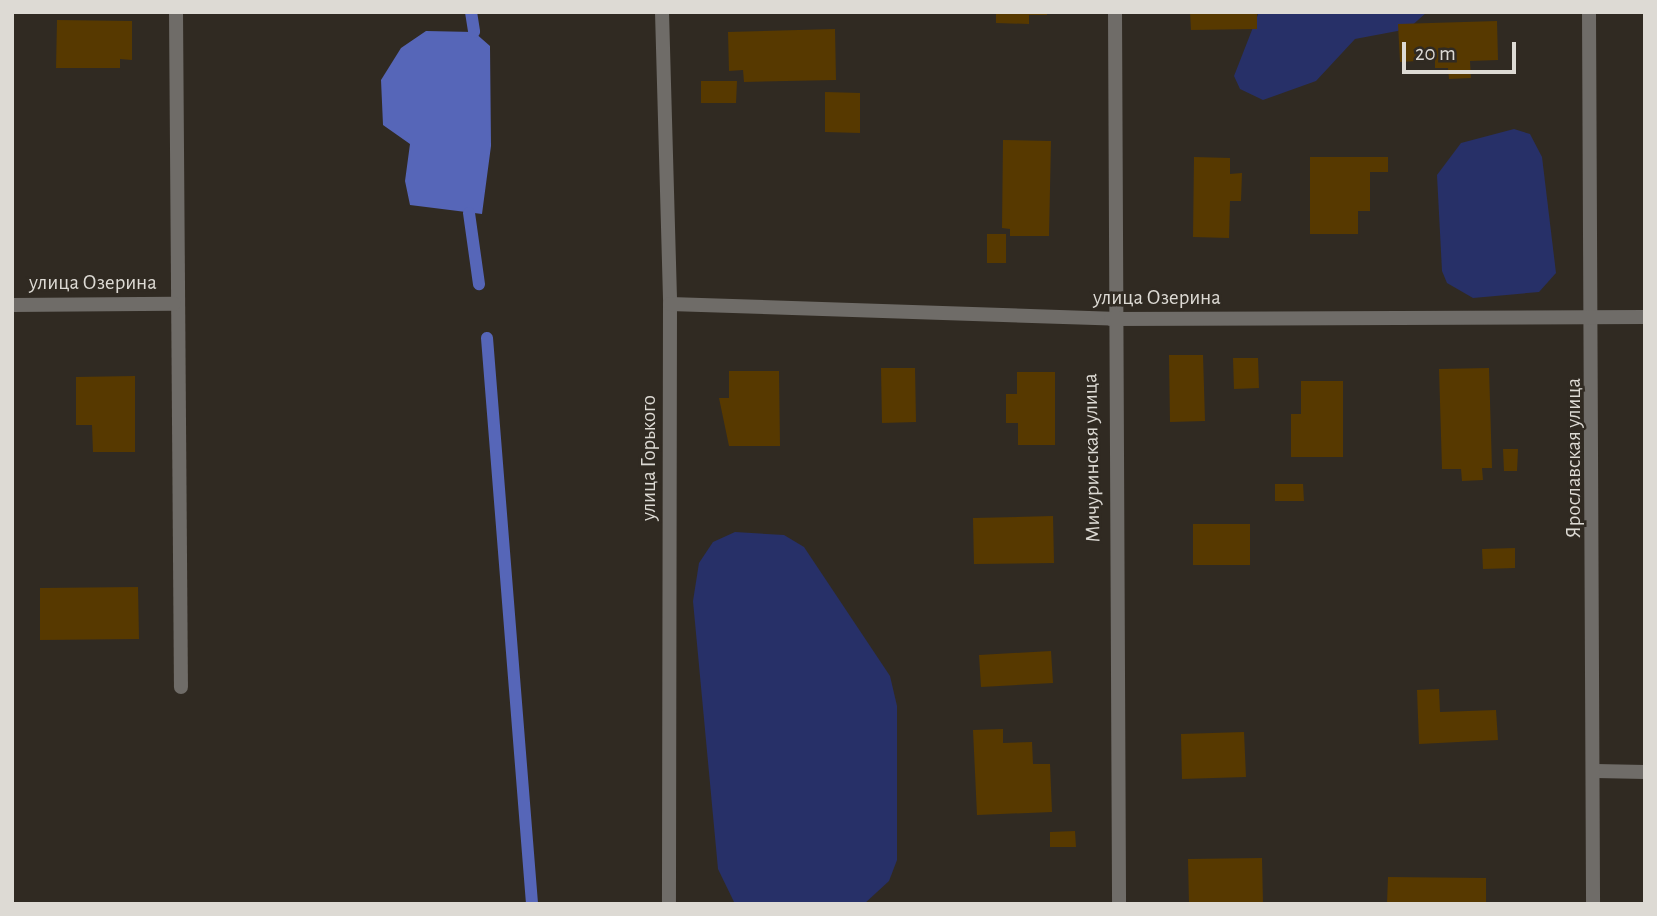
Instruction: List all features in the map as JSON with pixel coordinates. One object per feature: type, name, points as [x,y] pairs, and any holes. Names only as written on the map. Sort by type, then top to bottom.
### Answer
[{"type":"street","points":[[176,12],[174,304],[181,687]]},
{"type":"street","name":"улица Горького","points":[[662,12],[670,304],[668,904]]},
{"type":"street","name":"Мичуринская улица","points":[[1115,12],[1111,319],[1119,904]]},
{"type":"street","name":"Ярославская улица","points":[[1589,12],[1595,317],[1596,771],[1593,904]]},
{"type":"street","name":"улица Озерина","points":[[12,305],[174,304]]},
{"type":"street","name":"улица Озерина","points":[[670,304],[1111,319],[1645,317]]},
{"type":"street","points":[[1596,771],[1645,772]]},
{"type":"shaded area","points":[[1259,12],[1427,12],[1408,29],[1355,39],[1316,81],[1263,100],[1240,89],[1234,76]]},
{"type":"shaded area","points":[[426,31],[474,32],[490,46],[491,146],[482,214],[410,205],[405,181],[410,144],[383,125],[381,80],[401,48]]},
{"type":"shaded area","points":[[1514,129],[1530,134],[1542,157],[1556,273],[1539,292],[1473,298],[1447,283],[1442,271],[1437,175],[1461,143]]},
{"type":"shaded area","points":[[735,532],[784,535],[804,547],[890,676],[897,706],[897,860],[889,881],[864,904],[735,904],[718,869],[693,601],[699,563],[713,542]]},
{"type":"building","points":[[996,12],[1047,12],[1047,15],[1029,15],[1029,24],[996,23]]},
{"type":"building","points":[[1190,12],[1257,12],[1257,29],[1191,30]]},
{"type":"building","points":[[57,20],[132,21],[132,60],[120,59],[120,68],[56,68]]},
{"type":"building","points":[[1497,21],[1498,60],[1470,61],[1471,78],[1449,79],[1448,68],[1435,68],[1435,60],[1400,62],[1398,24]]},
{"type":"building","points":[[835,29],[836,80],[744,82],[743,70],[729,71],[728,32]]},
{"type":"building","points":[[701,81],[737,81],[736,103],[701,103]]},
{"type":"building","points":[[825,92],[860,93],[860,133],[825,132]]},
{"type":"building","points":[[1003,140],[1051,141],[1049,236],[1010,236],[1010,229],[1002,228]]},
{"type":"building","points":[[1194,157],[1230,158],[1230,174],[1242,173],[1241,201],[1230,201],[1229,238],[1193,237]]},
{"type":"building","points":[[1310,157],[1388,157],[1388,172],[1370,172],[1370,211],[1358,211],[1358,234],[1310,234]]},
{"type":"building","points":[[987,234],[1006,234],[1006,263],[987,263]]},
{"type":"building","points":[[1169,355],[1203,355],[1205,421],[1170,422]]},
{"type":"building","points":[[1233,358],[1258,358],[1259,388],[1234,389]]},
{"type":"building","points":[[881,368],[915,368],[916,422],[882,423]]},
{"type":"building","points":[[1489,368],[1492,468],[1482,468],[1483,480],[1462,481],[1461,469],[1442,469],[1439,369]]},
{"type":"building","points":[[729,371],[779,371],[780,446],[729,446],[719,398],[729,398]]},
{"type":"building","points":[[1017,372],[1055,372],[1055,445],[1018,445],[1018,423],[1006,423],[1006,394],[1017,394]]},
{"type":"building","points":[[135,376],[135,452],[93,452],[92,425],[76,425],[76,377]]},
{"type":"building","points":[[1301,381],[1343,381],[1343,457],[1291,457],[1291,414],[1301,414]]},
{"type":"building","points":[[1503,449],[1518,449],[1517,471],[1504,471]]},
{"type":"building","points":[[1275,484],[1303,484],[1304,501],[1275,501]]},
{"type":"building","points":[[1053,516],[1054,563],[974,564],[973,518]]},
{"type":"building","points":[[1193,524],[1250,524],[1250,565],[1193,565]]},
{"type":"building","points":[[1515,548],[1515,568],[1483,569],[1482,549]]},
{"type":"building","points":[[138,587],[139,639],[40,640],[40,588]]},
{"type":"building","points":[[1051,651],[1053,683],[981,687],[979,655]]},
{"type":"building","points":[[1439,689],[1440,712],[1496,710],[1498,740],[1419,744],[1417,690]]},
{"type":"building","points":[[1003,729],[1003,743],[1032,742],[1033,764],[1050,764],[1052,812],[977,815],[973,730]]},
{"type":"building","points":[[1244,732],[1246,777],[1182,779],[1181,734]]},
{"type":"building","points":[[1075,831],[1076,847],[1050,847],[1050,832]]},
{"type":"building","points":[[1262,858],[1263,904],[1189,904],[1188,859]]},
{"type":"building","points":[[1388,877],[1486,878],[1486,904],[1387,904]]},
{"type":"waterway","points":[[471,12],[474,32]]},
{"type":"waterway","points":[[469,213],[479,284]]},
{"type":"waterway","points":[[487,338],[532,904]]}]
